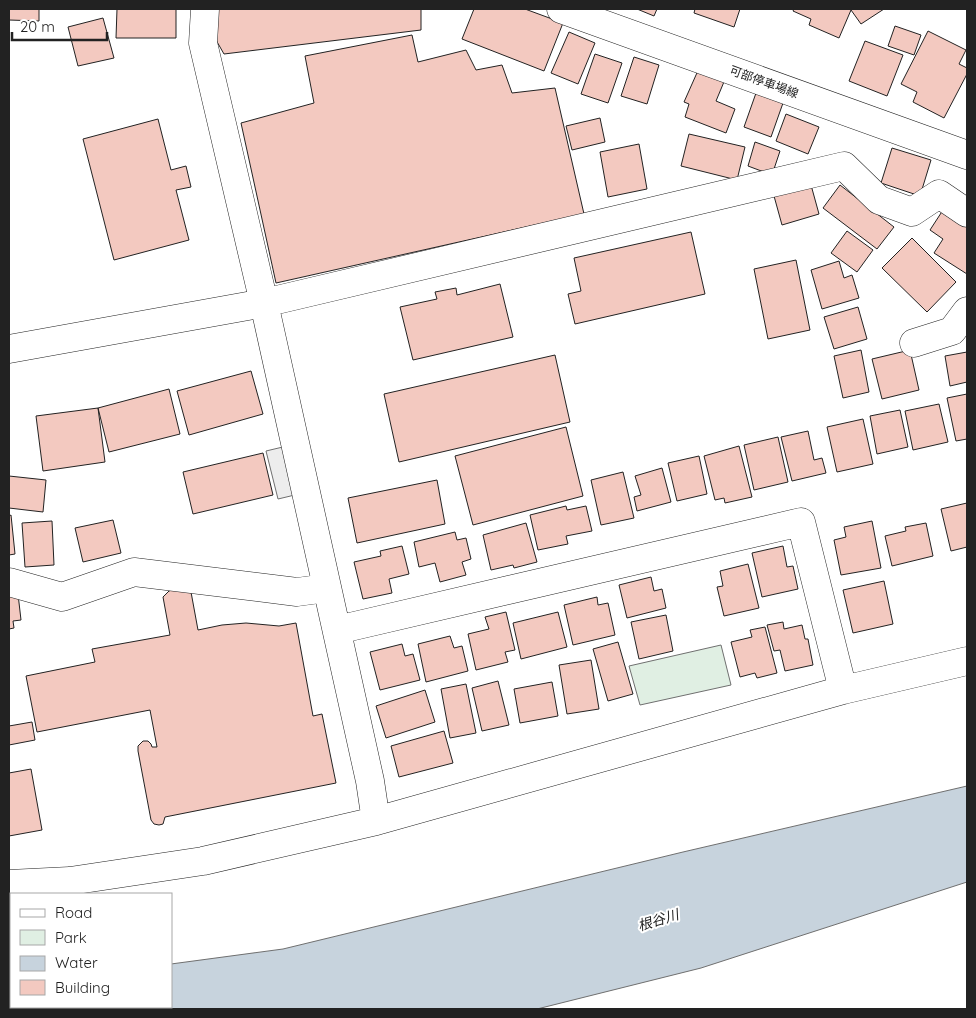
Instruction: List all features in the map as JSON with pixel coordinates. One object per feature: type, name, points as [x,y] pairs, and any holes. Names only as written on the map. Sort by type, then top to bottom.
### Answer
[{"type":"street","points":[[205,9],[202,43],[264,303],[370,781],[376,821]]},
{"type":"street","name":"可部停車場線","points":[[561,9],[967,155]]},
{"type":"street","points":[[9,349],[264,303],[844,166],[879,200],[912,212],[939,194],[967,213]]},
{"type":"street","points":[[914,343],[952,331],[967,311]]},
{"type":"street","points":[[337,630],[801,522],[843,690]]},
{"type":"street","points":[[9,582],[62,597],[134,572],[297,592],[327,588]]},
{"type":"street","points":[[9,884],[70,881],[203,861],[376,821],[843,690],[967,661]]},
{"type":"green space","points":[[721,645],[731,685],[640,705],[629,666]]},
{"type":"shaded area","points":[[287,446],[299,494],[278,499],[266,451]]},
{"type":"water","name":"根谷川","points":[[967,786],[967,882],[701,968],[537,1009],[9,1009],[9,987],[10,1008],[172,1008],[172,964],[283,949],[683,852]]},
{"type":"building","points":[[9,9],[39,9],[39,21],[9,20]]},
{"type":"building","points":[[117,9],[176,9],[176,38],[116,38]]},
{"type":"building","points":[[216,9],[421,9],[421,30],[224,54],[216,40]]},
{"type":"building","points":[[474,9],[525,9],[563,23],[544,71],[462,39]]},
{"type":"building","points":[[637,9],[657,9],[654,16]]},
{"type":"building","points":[[695,9],[740,9],[734,27],[694,13]]},
{"type":"building","points":[[794,9],[884,9],[861,24],[851,10],[839,38],[809,25],[811,19],[793,11]]},
{"type":"building","points":[[103,18],[114,58],[78,66],[68,27]]},
{"type":"building","points":[[895,26],[921,35],[914,55],[888,46]]},
{"type":"building","points":[[928,31],[966,50],[959,64],[967,68],[967,74],[944,118],[913,102],[917,92],[901,84]]},
{"type":"building","points":[[569,32],[595,43],[578,84],[551,73]]},
{"type":"building","points":[[412,35],[418,62],[466,50],[476,70],[502,65],[512,93],[555,88],[584,214],[276,283],[241,123],[314,103],[305,56]]},
{"type":"building","points":[[865,41],[903,55],[887,96],[849,81]]},
{"type":"building","points":[[595,54],[622,63],[608,103],[581,94]]},
{"type":"building","points":[[634,57],[659,65],[647,104],[621,96]]},
{"type":"building","points":[[700,66],[726,77],[716,101],[735,109],[726,133],[685,117],[689,104],[684,102]]},
{"type":"building","points":[[756,93],[783,103],[771,137],[744,127]]},
{"type":"building","points":[[786,114],[819,127],[808,154],[776,141]]},
{"type":"building","points":[[600,118],[605,142],[572,150],[566,126]]},
{"type":"building","points":[[158,119],[171,170],[186,166],[191,187],[176,190],[189,240],[114,260],[83,139]]},
{"type":"building","points":[[689,134],[745,147],[737,180],[681,166]]},
{"type":"building","points":[[755,142],[780,151],[772,175],[748,166]]},
{"type":"building","points":[[639,144],[647,189],[608,197],[600,152]]},
{"type":"building","points":[[892,148],[931,160],[920,196],[881,183]]},
{"type":"building","points":[[811,185],[819,214],[782,225],[774,196]]},
{"type":"building","points":[[840,185],[894,227],[877,249],[823,208]]},
{"type":"building","points":[[943,210],[967,225],[967,274],[934,253],[943,239],[930,230]]},
{"type":"building","points":[[847,231],[873,250],[857,272],[831,253]]},
{"type":"building","points":[[691,232],[705,294],[575,324],[568,294],[581,291],[574,258]]},
{"type":"building","points":[[912,238],[956,282],[927,312],[882,268]]},
{"type":"building","points":[[796,260],[810,330],[768,339],[754,269]]},
{"type":"building","points":[[839,261],[844,278],[852,275],[859,298],[822,309],[811,270]]},
{"type":"building","points":[[500,284],[513,337],[413,360],[400,307],[437,299],[435,292],[456,288],[457,295]]},
{"type":"building","points":[[858,307],[867,339],[834,349],[824,317]]},
{"type":"building","points":[[861,350],[869,392],[843,398],[834,356]]},
{"type":"building","points":[[910,350],[919,390],[882,399],[872,359]]},
{"type":"building","points":[[967,352],[967,382],[950,386],[945,356]]},
{"type":"building","points":[[555,355],[570,422],[399,462],[384,394]]},
{"type":"building","points":[[251,371],[263,414],[189,435],[177,391]]},
{"type":"building","points":[[169,389],[180,434],[109,452],[98,408]]},
{"type":"building","points":[[967,394],[967,439],[956,441],[947,398]]},
{"type":"building","points":[[939,404],[948,442],[913,450],[905,411]]},
{"type":"building","points":[[98,408],[105,462],[43,471],[36,416]]},
{"type":"building","points":[[900,410],[908,447],[877,454],[870,416]]},
{"type":"building","points":[[863,419],[873,464],[837,472],[827,427]]},
{"type":"building","points":[[566,427],[583,496],[473,525],[455,456]]},
{"type":"building","points":[[808,431],[814,460],[822,458],[826,473],[792,481],[781,437]]},
{"type":"building","points":[[778,437],[788,482],[754,490],[744,445]]},
{"type":"building","points":[[739,446],[752,497],[725,503],[724,498],[715,500],[704,456]]},
{"type":"building","points":[[263,453],[273,495],[193,514],[183,472]]},
{"type":"building","points":[[699,456],[707,494],[677,501],[668,463]]},
{"type":"building","points":[[662,468],[671,502],[637,511],[634,497],[641,495],[635,476]]},
{"type":"building","points":[[623,472],[634,518],[601,525],[591,480]]},
{"type":"building","points":[[9,476],[46,480],[43,512],[9,508]]},
{"type":"building","points":[[437,480],[445,524],[357,543],[348,498]]},
{"type":"building","points":[[967,503],[967,547],[951,551],[941,509]]},
{"type":"building","points":[[566,506],[567,510],[586,506],[592,531],[566,536],[568,544],[538,550],[530,515]]},
{"type":"building","points":[[11,515],[15,554],[9,555],[9,516]]},
{"type":"building","points":[[113,520],[121,553],[83,562],[75,528]]},
{"type":"building","points":[[52,521],[54,565],[25,567],[22,523]]},
{"type":"building","points":[[872,521],[881,568],[841,575],[834,540],[846,537],[844,527]]},
{"type":"building","points":[[526,523],[537,562],[514,568],[513,565],[491,570],[483,535]]},
{"type":"building","points":[[926,523],[933,556],[892,566],[885,536],[906,531],[905,527]]},
{"type":"building","points":[[455,532],[457,540],[466,538],[471,559],[462,562],[466,575],[440,582],[435,563],[419,567],[414,542]]},
{"type":"building","points":[[402,546],[409,574],[389,579],[392,593],[363,599],[354,562],[381,556],[380,551]]},
{"type":"building","points":[[783,546],[787,567],[793,566],[798,589],[762,597],[752,553]]},
{"type":"building","points":[[748,564],[759,608],[724,616],[717,587],[723,586],[720,571]]},
{"type":"building","points":[[651,577],[654,591],[662,589],[666,608],[627,618],[619,585]]},
{"type":"building","points":[[884,581],[893,624],[853,633],[843,590]]},
{"type":"building","points":[[175,589],[191,592],[198,630],[246,623],[279,626],[296,623],[313,716],[322,714],[336,783],[165,817],[163,824],[159,825],[154,824],[151,820],[138,751],[138,746],[143,741],[148,741],[152,747],[157,747],[150,710],[37,732],[26,676],[95,662],[92,649],[170,635],[163,597],[169,591]]},
{"type":"building","points":[[18,594],[21,620],[13,621],[14,628],[9,629],[9,595]]},
{"type":"building","points":[[597,597],[598,605],[608,603],[615,635],[573,645],[564,605]]},
{"type":"building","points":[[506,612],[515,650],[505,652],[508,662],[476,670],[468,634],[489,629],[485,617]]},
{"type":"building","points":[[558,612],[567,647],[521,659],[513,623]]},
{"type":"building","points":[[666,615],[673,651],[639,659],[631,622]]},
{"type":"building","points":[[783,622],[784,629],[802,625],[805,639],[808,639],[813,665],[785,671],[780,650],[774,651],[767,625]]},
{"type":"building","points":[[765,627],[777,673],[757,678],[755,673],[740,677],[731,642],[752,637],[750,630]]},
{"type":"building","points":[[450,636],[454,648],[462,646],[468,671],[426,682],[418,644]]},
{"type":"building","points":[[618,642],[633,694],[608,701],[593,649]]},
{"type":"building","points":[[402,644],[405,656],[413,654],[420,680],[380,690],[370,652]]},
{"type":"building","points":[[591,660],[599,709],[567,714],[559,665]]},
{"type":"building","points":[[498,681],[509,725],[482,731],[472,688]]},
{"type":"building","points":[[552,682],[558,716],[520,723],[514,689]]},
{"type":"building","points":[[466,684],[476,733],[450,738],[441,689]]},
{"type":"building","points":[[425,690],[435,722],[386,738],[376,706]]},
{"type":"building","points":[[32,722],[35,740],[9,745],[9,726]]},
{"type":"building","points":[[444,731],[453,763],[399,777],[391,746]]},
{"type":"building","points":[[31,769],[42,830],[9,836],[9,773]]}]
